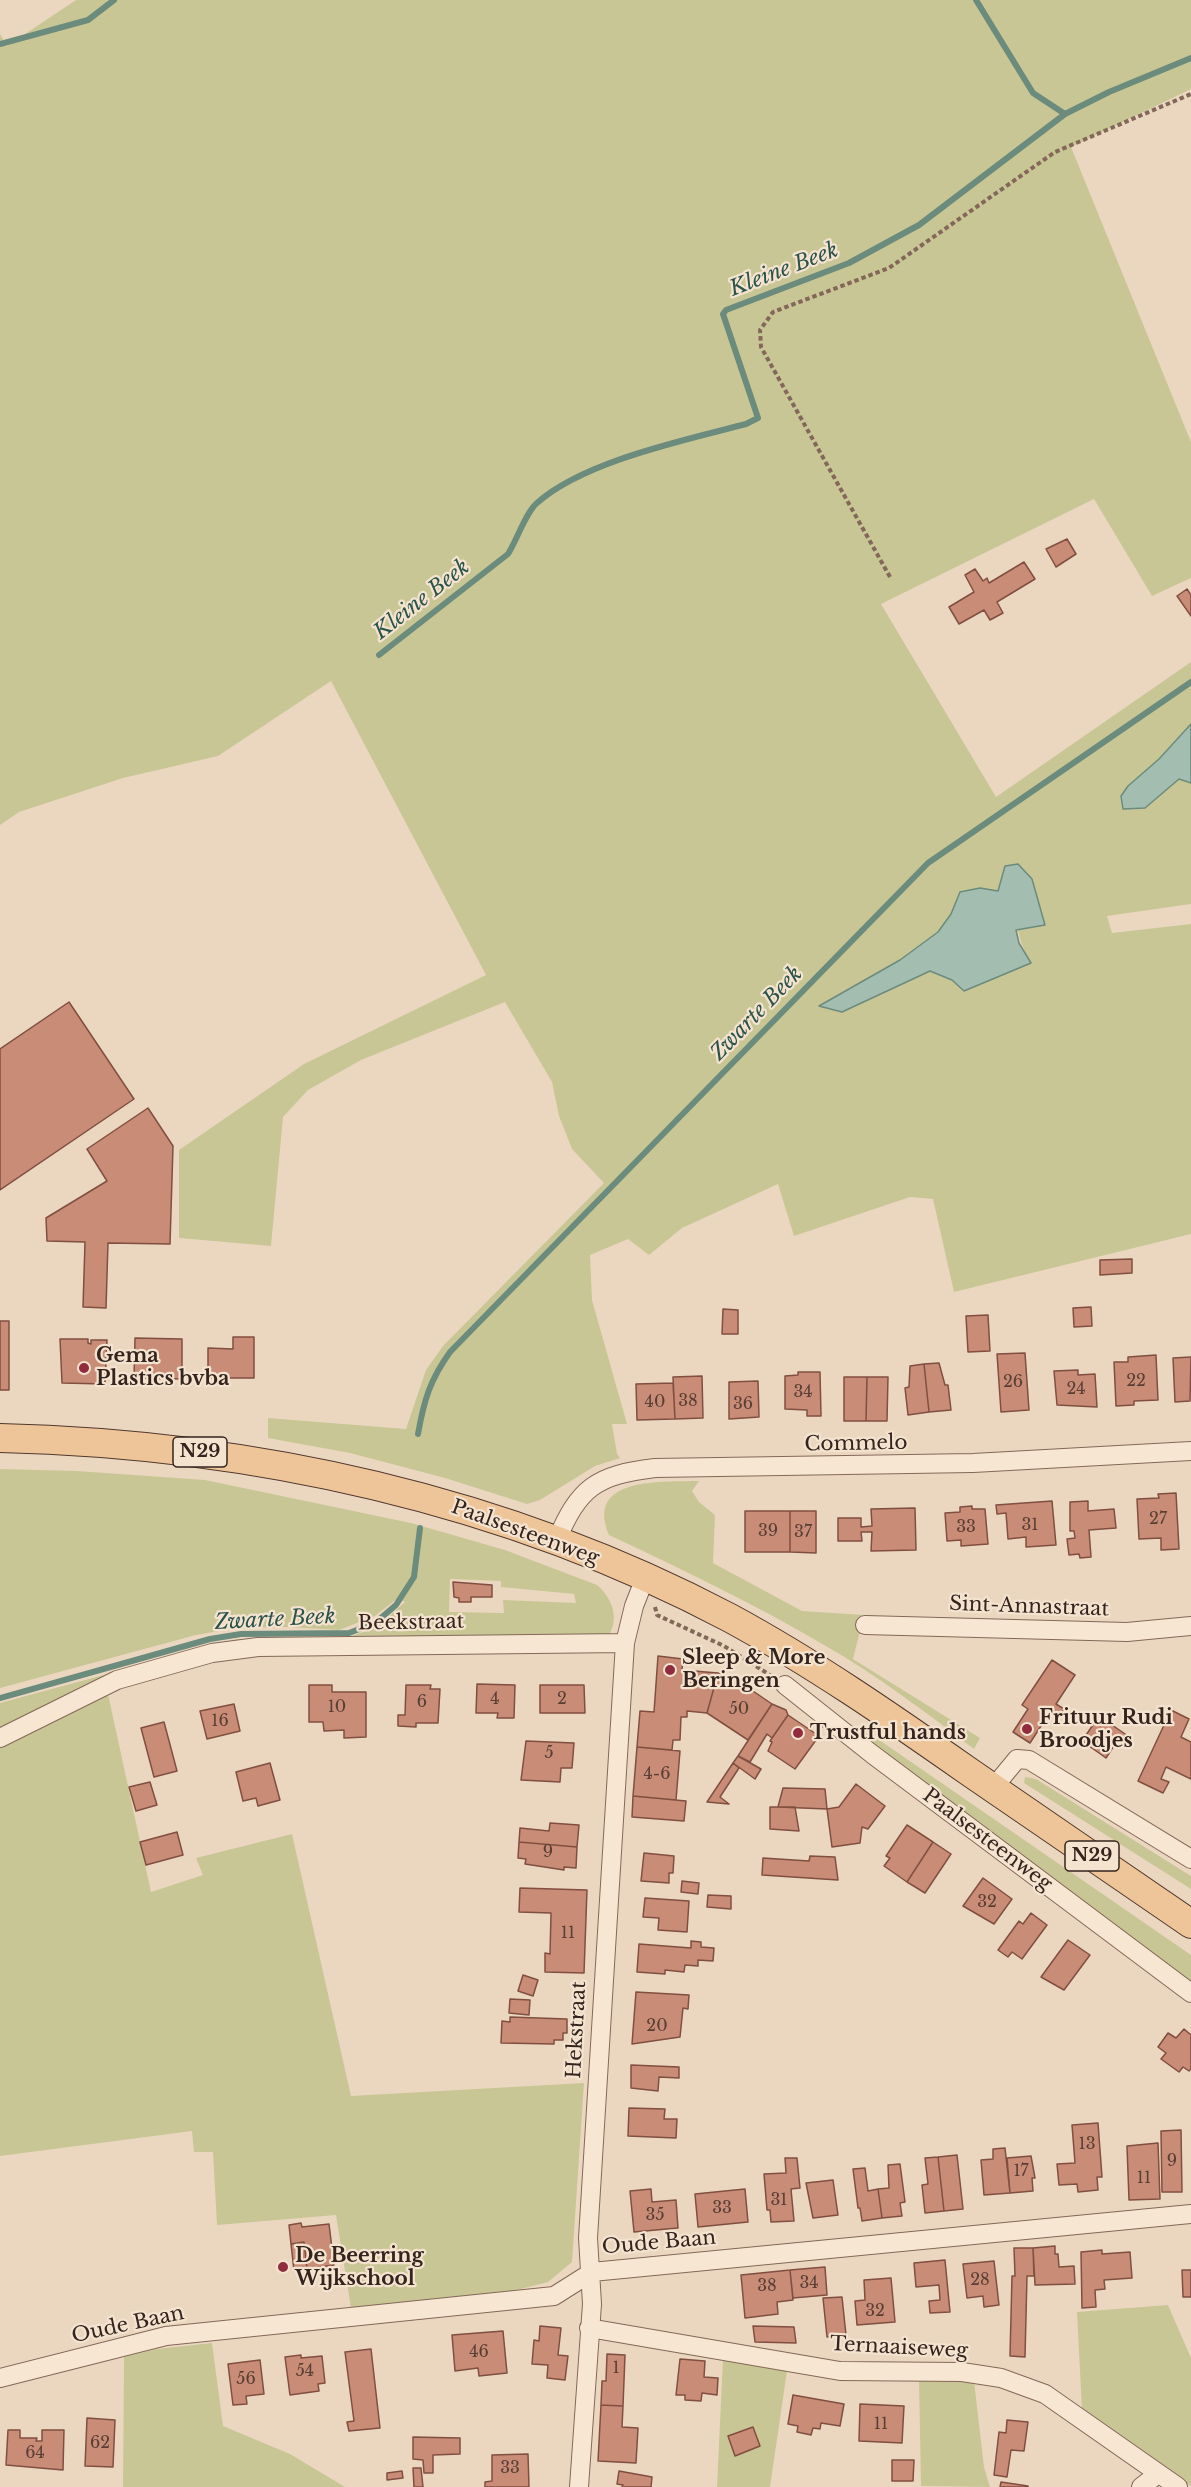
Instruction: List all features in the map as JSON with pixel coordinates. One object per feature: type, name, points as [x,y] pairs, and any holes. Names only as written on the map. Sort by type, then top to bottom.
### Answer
[{"type":"main road","name":"Paalsesteenweg","points":[[0,1438],[137,1445],[278,1464],[332,1475],[438,1502],[556,1542],[645,1578],[728,1617],[859,1695],[1191,1924]]},
{"type":"street","name":"Commelo","points":[[556,1542],[567,1516],[579,1498],[618,1473],[655,1468],[973,1463],[1191,1451]]},
{"type":"street","name":"Hekstraat","points":[[579,2487],[592,2272],[588,2238],[625,1643],[634,1606],[645,1578]]},
{"type":"street","name":"Sint-Annastraat","points":[[865,1625],[1127,1632],[1191,1626]]},
{"type":"street","name":"Beekstraat","points":[[0,1738],[117,1680],[212,1653],[258,1647],[625,1643]]},
{"type":"street","name":"Paalsesteenweg","points":[[785,1685],[872,1754],[1191,1993]]},
{"type":"street","points":[[993,1788],[1017,1759],[1029,1760],[1191,1859]]},
{"type":"street","name":"Oude Baan","points":[[0,2378],[166,2336],[554,2296],[592,2272],[1191,2214]]},
{"type":"street","name":"Ternaaiseweg","points":[[589,2328],[840,2371],[962,2372],[1001,2378],[1045,2394],[1178,2487]]},
{"type":"street","points":[[1141,2487],[1158,2474]]},
{"type":"path","points":[[890,577],[760,347],[760,330],[773,312],[889,268],[1055,152],[1191,94]]},
{"type":"path","points":[[645,1578],[657,1615],[724,1646],[785,1685]]},
{"type":"shaded area","points":[[76,0],[1191,0],[1191,89],[1071,147],[1191,442],[1191,578],[1152,596],[1094,499],[881,604],[996,797],[1191,662],[1191,724],[1159,759],[1128,786],[1145,808],[1179,778],[1191,783],[1191,904],[1107,916],[1112,933],[1191,924],[1191,1234],[954,1292],[933,1199],[910,1197],[794,1236],[778,1184],[682,1228],[649,1255],[628,1239],[590,1255],[592,1300],[627,1424],[612,1424],[617,1454],[620,1458],[595,1466],[540,1500],[527,1504],[445,1478],[350,1453],[268,1438],[268,1418],[406,1429],[426,1370],[443,1346],[604,1183],[572,1149],[559,1116],[552,1082],[505,1002],[361,1060],[308,1090],[283,1117],[271,1246],[179,1238],[179,1150],[304,1064],[486,975],[331,681],[218,756],[123,778],[19,812],[0,825],[0,34],[7,46]],"holes":[[[1018,864],[1017,927],[1024,950],[1031,963],[952,980],[930,971],[843,1012],[820,1005],[900,960],[939,932],[951,914],[960,892],[980,888],[998,891],[1005,866]]]},
{"type":"shaded area","points":[[1191,724],[1191,783],[1179,779],[1145,808],[1123,809],[1121,796],[1128,786],[1159,759]]},
{"type":"shaded area","points":[[1018,864],[1032,879],[1045,925],[1016,930],[1019,943],[1031,963],[964,991],[952,980],[930,971],[842,1012],[819,1006],[900,960],[938,932],[951,914],[960,892],[980,888],[998,891],[1005,866]]},
{"type":"shaded area","points":[[0,1469],[77,1471],[205,1480],[411,1523],[505,1550],[597,1585],[610,1601],[614,1614],[609,1635],[241,1643],[0,1729],[0,1703],[237,1639],[346,1638],[377,1627],[405,1602],[398,1598],[375,1616],[339,1630],[288,1627],[236,1628],[196,1635],[0,1688]],"holes":[[[450,1579],[501,1581],[501,1587],[574,1594],[576,1603],[503,1600],[504,1613],[449,1612]]]},
{"type":"shaded area","points":[[699,1481],[692,1491],[699,1502],[715,1515],[713,1563],[802,1611],[864,1615],[853,1659],[980,1738],[974,1749],[882,1681],[824,1645],[745,1601],[609,1535],[604,1516],[608,1502],[617,1492],[649,1483]]},
{"type":"shaded area","points":[[108,1694],[151,1892],[203,1875],[196,1858],[292,1834],[351,2096],[584,2083],[572,2262],[548,2282],[509,2292],[351,2308],[336,2215],[217,2225],[213,2152],[194,2152],[192,2131],[0,2156],[0,1748]]},
{"type":"shaded area","points":[[859,1726],[1191,1955],[1191,1984],[855,1733]]},
{"type":"shaded area","points":[[1025,1777],[1036,1779],[1191,1876],[1191,1889],[1024,1783]]},
{"type":"shaded area","points":[[1168,2305],[1191,2358],[1191,2486],[1082,2410],[1077,2312]]},
{"type":"shaded area","points":[[212,2343],[223,2426],[290,2454],[345,2487],[123,2487],[124,2357],[157,2349]]},
{"type":"shaded area","points":[[723,2359],[787,2371],[770,2487],[717,2487]]},
{"type":"shaded area","points":[[919,2380],[974,2381],[984,2467],[990,2487],[921,2486]]},
{"type":"building","points":[[1067,539],[1076,554],[1056,567],[1046,549]]},
{"type":"building","points":[[1024,562],[1035,579],[997,602],[1003,613],[990,620],[984,610],[959,624],[949,607],[974,592],[965,575],[975,569],[983,581],[987,578],[989,583]]},
{"type":"building","points":[[1187,589],[1191,595],[1191,616],[1177,596]]},
{"type":"building","points":[[69,1002],[134,1099],[0,1190],[0,1049]]},
{"type":"building","points":[[148,1108],[173,1146],[170,1244],[108,1243],[106,1308],[83,1307],[85,1242],[47,1241],[46,1218],[107,1181],[87,1149]]},
{"type":"building","points":[[1132,1259],[1132,1273],[1100,1275],[1100,1260]]},
{"type":"building","points":[[1091,1307],[1092,1326],[1074,1327],[1073,1308]]},
{"type":"building","points":[[723,1309],[738,1310],[738,1334],[722,1334]]},
{"type":"building","points":[[988,1315],[990,1351],[968,1352],[966,1316]]},
{"type":"building","points":[[0,1321],[9,1321],[9,1390],[0,1390]]},
{"type":"building","points":[[233,1337],[254,1337],[254,1378],[208,1378],[208,1348],[233,1349]]},
{"type":"building","points":[[135,1338],[182,1339],[182,1379],[134,1378]]},
{"type":"building","points":[[60,1339],[88,1339],[88,1343],[91,1344],[91,1340],[107,1340],[105,1384],[62,1383]]},
{"type":"building","points":[[1025,1353],[1029,1410],[1001,1412],[997,1354]]},
{"type":"building","points":[[1156,1355],[1158,1400],[1134,1401],[1134,1405],[1116,1406],[1114,1362],[1128,1362],[1128,1357]]},
{"type":"building","points":[[1191,1357],[1190,1401],[1175,1402],[1173,1358]]},
{"type":"building","points":[[939,1363],[945,1385],[948,1385],[951,1410],[929,1412],[924,1364]]},
{"type":"building","points":[[924,1364],[929,1412],[908,1415],[905,1388],[909,1387],[910,1366]]},
{"type":"building","points":[[1078,1370],[1078,1375],[1095,1374],[1097,1407],[1057,1405],[1054,1371]]},
{"type":"building","points":[[798,1372],[820,1372],[821,1416],[807,1416],[807,1410],[785,1409],[785,1376],[798,1375]]},
{"type":"building","points":[[702,1376],[703,1418],[675,1419],[673,1377]]},
{"type":"building","points":[[844,1377],[867,1377],[866,1421],[844,1421]]},
{"type":"building","points":[[867,1377],[888,1377],[887,1421],[866,1421]]},
{"type":"building","points":[[758,1381],[759,1417],[729,1419],[729,1382]]},
{"type":"building","points":[[673,1383],[675,1419],[637,1420],[636,1384]]},
{"type":"building","points":[[1176,1493],[1179,1549],[1161,1550],[1161,1538],[1139,1539],[1137,1499],[1159,1498],[1158,1494]]},
{"type":"building","points":[[1052,1501],[1056,1545],[1026,1547],[1026,1537],[1008,1539],[1006,1513],[997,1514],[996,1505]]},
{"type":"building","points":[[1088,1501],[1088,1511],[1114,1509],[1116,1528],[1089,1530],[1091,1557],[1080,1558],[1079,1554],[1069,1555],[1067,1539],[1075,1538],[1074,1531],[1070,1531],[1070,1502]]},
{"type":"building","points":[[972,1506],[972,1509],[985,1509],[988,1544],[961,1546],[961,1540],[947,1541],[945,1513],[960,1512],[960,1507]]},
{"type":"building","points":[[915,1508],[916,1550],[871,1551],[872,1532],[861,1532],[862,1541],[838,1541],[838,1518],[861,1518],[861,1527],[872,1526],[871,1509]]},
{"type":"building","points":[[745,1511],[790,1511],[790,1552],[745,1552]]},
{"type":"building","points":[[790,1511],[816,1511],[816,1553],[790,1552]]},
{"type":"building","points":[[453,1582],[492,1585],[492,1597],[471,1597],[471,1602],[459,1602],[459,1598],[454,1597]]},
{"type":"building","points":[[658,1656],[683,1659],[682,1670],[718,1673],[707,1713],[687,1711],[687,1717],[681,1717],[680,1740],[673,1740],[672,1750],[637,1747],[640,1711],[654,1712]]},
{"type":"building","points":[[1052,1660],[1075,1675],[1056,1704],[1064,1709],[1059,1718],[1050,1712],[1030,1743],[1013,1732],[1028,1709],[1022,1705]]},
{"type":"building","points":[[718,1673],[729,1680],[731,1676],[772,1704],[748,1740],[707,1713]]},
{"type":"building","points":[[477,1684],[515,1685],[514,1718],[497,1718],[498,1713],[476,1713]]},
{"type":"building","points":[[309,1685],[332,1685],[332,1692],[366,1692],[366,1737],[344,1738],[344,1730],[324,1731],[323,1722],[309,1722]]},
{"type":"building","points":[[406,1685],[431,1685],[430,1689],[440,1689],[438,1723],[416,1723],[416,1727],[398,1726],[398,1715],[405,1715]]},
{"type":"building","points":[[540,1685],[584,1685],[585,1713],[540,1713]]},
{"type":"building","points":[[234,1704],[240,1731],[207,1739],[200,1711]]},
{"type":"building","points":[[772,1704],[786,1710],[788,1715],[772,1738],[767,1734],[750,1762],[738,1756]]},
{"type":"building","points":[[1171,1710],[1189,1719],[1181,1737],[1191,1742],[1191,1779],[1166,1767],[1161,1779],[1169,1782],[1163,1793],[1138,1781]]},
{"type":"building","points":[[788,1715],[819,1736],[795,1769],[768,1751],[772,1742],[770,1741]]},
{"type":"building","points":[[1099,1716],[1128,1736],[1120,1748],[1115,1744],[1106,1758],[1082,1741]]},
{"type":"building","points":[[164,1722],[177,1771],[154,1777],[141,1728]]},
{"type":"building","points":[[526,1741],[574,1743],[572,1768],[561,1768],[560,1782],[521,1780]]},
{"type":"building","points":[[637,1747],[680,1751],[676,1800],[633,1796]]},
{"type":"building","points":[[738,1756],[761,1769],[755,1779],[733,1763]]},
{"type":"building","points":[[270,1763],[280,1800],[258,1806],[256,1798],[243,1801],[236,1772]]},
{"type":"building","points":[[733,1763],[739,1768],[720,1797],[729,1804],[707,1802]]},
{"type":"building","points":[[150,1782],[157,1805],[136,1811],[129,1787]]},
{"type":"building","points":[[856,1784],[885,1806],[868,1829],[862,1827],[860,1843],[832,1847],[827,1809],[839,1807]]},
{"type":"building","points":[[783,1788],[825,1789],[827,1809],[778,1807]]},
{"type":"building","points":[[633,1796],[686,1801],[684,1821],[632,1817]]},
{"type":"building","points":[[770,1807],[795,1807],[799,1831],[770,1829]]},
{"type":"building","points":[[550,1823],[579,1825],[577,1847],[519,1842],[520,1828],[549,1831]]},
{"type":"building","points":[[907,1825],[933,1842],[907,1882],[884,1866],[890,1858],[886,1856]]},
{"type":"building","points":[[177,1832],[183,1855],[146,1865],[140,1842]]},
{"type":"building","points":[[519,1842],[577,1847],[576,1868],[564,1867],[564,1870],[525,1864],[526,1859],[518,1858]]},
{"type":"building","points":[[933,1842],[951,1854],[925,1893],[907,1882]]},
{"type":"building","points":[[644,1853],[674,1856],[673,1873],[669,1873],[669,1883],[641,1881]]},
{"type":"building","points":[[810,1856],[835,1857],[838,1880],[762,1875],[763,1858],[809,1861]]},
{"type":"building","points":[[983,1878],[1012,1899],[994,1924],[963,1906]]},
{"type":"building","points":[[682,1881],[699,1883],[698,1894],[681,1892]]},
{"type":"building","points":[[520,1888],[587,1890],[584,1973],[545,1972],[545,1953],[550,1954],[551,1913],[519,1912]]},
{"type":"building","points":[[708,1895],[731,1896],[731,1909],[707,1907]]},
{"type":"building","points":[[645,1898],[689,1901],[687,1932],[658,1930],[659,1918],[643,1917]]},
{"type":"building","points":[[1031,1913],[1047,1925],[1022,1959],[1012,1952],[1008,1957],[998,1950],[1019,1921],[1023,1924]]},
{"type":"building","points":[[1068,1940],[1090,1955],[1064,1990],[1041,1977]]},
{"type":"building","points":[[691,1941],[701,1942],[701,1947],[714,1948],[713,1961],[698,1960],[698,1966],[685,1965],[684,1972],[665,1970],[665,1974],[637,1972],[639,1944],[691,1948]]},
{"type":"building","points":[[523,1975],[538,1980],[533,1996],[518,1991]]},
{"type":"building","points":[[636,1992],[689,1995],[688,2009],[683,2008],[680,2037],[632,2044]]},
{"type":"building","points":[[510,1999],[530,2000],[529,2015],[509,2013]]},
{"type":"building","points":[[510,2017],[567,2019],[567,2033],[563,2033],[563,2040],[554,2040],[554,2044],[501,2043],[502,2021],[510,2022]]},
{"type":"building","points":[[1184,2029],[1191,2035],[1191,2069],[1189,2071],[1183,2067],[1179,2072],[1161,2059],[1166,2053],[1158,2047],[1168,2033],[1176,2038]]},
{"type":"building","points":[[631,2065],[679,2067],[679,2078],[659,2077],[658,2091],[631,2088]]},
{"type":"building","points":[[629,2108],[665,2109],[664,2119],[677,2119],[676,2138],[628,2136]]},
{"type":"building","points":[[1098,2123],[1102,2177],[1097,2177],[1098,2190],[1078,2192],[1077,2184],[1059,2185],[1057,2164],[1075,2163],[1072,2125]]},
{"type":"building","points":[[1181,2130],[1182,2192],[1162,2192],[1161,2131]]},
{"type":"building","points":[[1158,2143],[1160,2199],[1129,2200],[1127,2146]]},
{"type":"building","points":[[1005,2148],[1010,2193],[984,2195],[981,2160],[993,2159],[993,2149]]},
{"type":"building","points":[[957,2155],[963,2209],[944,2211],[938,2157]]},
{"type":"building","points":[[1031,2156],[1035,2178],[1032,2178],[1033,2191],[1010,2193],[1007,2158]]},
{"type":"building","points":[[938,2157],[944,2211],[925,2213],[922,2185],[928,2184],[925,2158]]},
{"type":"building","points":[[785,2158],[797,2158],[800,2188],[791,2189],[794,2221],[771,2222],[770,2210],[767,2210],[764,2174],[786,2173]]},
{"type":"building","points":[[900,2164],[905,2202],[900,2203],[902,2216],[882,2218],[878,2189],[889,2188],[888,2165]]},
{"type":"building","points":[[865,2168],[868,2191],[878,2189],[882,2218],[862,2221],[853,2169]]},
{"type":"building","points":[[833,2180],[838,2215],[813,2218],[806,2183]]},
{"type":"building","points":[[651,2189],[652,2202],[676,2200],[678,2228],[634,2232],[630,2191]]},
{"type":"building","points":[[745,2189],[748,2222],[698,2227],[695,2194]]},
{"type":"building","points":[[301,2223],[302,2227],[329,2224],[334,2265],[307,2269],[304,2242],[291,2244],[289,2225]]},
{"type":"building","points":[[304,2242],[307,2269],[294,2271],[291,2244]]},
{"type":"building","points":[[1055,2246],[1059,2267],[1074,2266],[1075,2284],[1035,2285],[1033,2248]]},
{"type":"building","points":[[1014,2248],[1033,2248],[1034,2276],[1027,2276],[1025,2357],[1010,2356],[1012,2276],[1015,2276]]},
{"type":"building","points":[[1102,2250],[1102,2254],[1130,2252],[1132,2278],[1104,2280],[1105,2289],[1095,2290],[1096,2307],[1082,2308],[1081,2252]]},
{"type":"building","points":[[945,2260],[950,2312],[930,2313],[929,2301],[940,2300],[939,2285],[916,2287],[914,2263]]},
{"type":"building","points":[[994,2261],[999,2305],[984,2307],[983,2296],[967,2298],[963,2264]]},
{"type":"building","points":[[825,2267],[827,2295],[793,2298],[790,2270]]},
{"type":"building","points":[[790,2270],[793,2300],[777,2302],[778,2314],[745,2318],[741,2275]]},
{"type":"building","points":[[1182,2270],[1191,2270],[1191,2297],[1183,2297]]},
{"type":"building","points":[[891,2278],[895,2322],[857,2325],[855,2301],[865,2300],[864,2280]]},
{"type":"building","points":[[842,2297],[846,2335],[827,2337],[823,2298]]},
{"type":"building","points":[[540,2326],[561,2328],[558,2355],[568,2356],[565,2380],[547,2378],[548,2365],[532,2364],[534,2340],[539,2341]]},
{"type":"building","points":[[753,2326],[794,2327],[796,2343],[755,2342]]},
{"type":"building","points":[[503,2331],[507,2373],[479,2376],[478,2368],[455,2371],[452,2335]]},
{"type":"building","points":[[371,2349],[380,2428],[349,2431],[347,2422],[354,2421],[345,2352]]},
{"type":"building","points":[[607,2354],[625,2355],[623,2406],[601,2405],[602,2381],[606,2381]]},
{"type":"building","points":[[301,2355],[301,2358],[322,2356],[325,2383],[318,2384],[319,2391],[290,2395],[285,2357]]},
{"type":"building","points":[[680,2359],[705,2361],[704,2377],[718,2378],[717,2395],[702,2393],[701,2401],[685,2400],[685,2395],[676,2395]]},
{"type":"building","points":[[260,2360],[264,2394],[246,2396],[247,2404],[233,2405],[228,2364]]},
{"type":"building","points":[[793,2395],[844,2404],[840,2426],[821,2423],[820,2429],[813,2428],[811,2435],[797,2432],[798,2426],[788,2424]]},
{"type":"building","points":[[860,2404],[904,2406],[902,2443],[859,2441]]},
{"type":"building","points":[[601,2405],[623,2406],[622,2427],[638,2428],[636,2463],[598,2461]]},
{"type":"building","points":[[87,2418],[115,2420],[113,2467],[85,2466]]},
{"type":"building","points":[[1007,2420],[1028,2422],[1024,2451],[1011,2450],[1007,2477],[994,2475],[999,2432],[1006,2433]]},
{"type":"building","points":[[753,2427],[760,2446],[735,2456],[728,2436]]},
{"type":"building","points":[[8,2430],[20,2430],[20,2438],[37,2438],[36,2441],[42,2441],[42,2430],[64,2430],[63,2470],[6,2465]]},
{"type":"building","points":[[413,2437],[460,2438],[460,2454],[433,2455],[433,2473],[424,2473],[423,2460],[413,2459]]},
{"type":"building","points":[[528,2454],[529,2487],[485,2487],[485,2482],[492,2481],[492,2455]]},
{"type":"building","points":[[892,2460],[914,2460],[913,2481],[892,2481]]},
{"type":"building","points":[[413,2468],[421,2468],[423,2487],[414,2487]]},
{"type":"building","points":[[402,2471],[403,2478],[387,2480],[387,2473]]},
{"type":"building","points":[[619,2471],[652,2477],[651,2487],[622,2487],[623,2485],[617,2484]]},
{"type":"building","points":[[1001,2482],[1028,2486],[1028,2487],[1000,2487]]},
{"type":"waterway","points":[[0,44],[88,20],[114,0]]},
{"type":"waterway","points":[[976,0],[1033,93],[1065,114]]},
{"type":"waterway","name":"Kleine Beek","points":[[379,655],[508,554],[533,507],[557,488],[608,464],[666,445],[746,424],[758,418],[723,314],[726,310],[849,263],[919,225],[1065,114],[1109,92],[1191,58]]},
{"type":"waterway","name":"Zwarte Beek","points":[[418,1434],[429,1391],[437,1372],[450,1352],[928,863],[1191,682]]},
{"type":"waterway","name":"Zwarte Beek","points":[[0,1698],[210,1639],[241,1634],[349,1633],[375,1623],[396,1605],[414,1577],[420,1528]]},
{"type":"place","name":"Gema Plastics bvba","points":[[84,1368]]},
{"type":"place","name":"Sleep & More Beringen","points":[[670,1670]]},
{"type":"place","name":"Frituur Rudi Broodjes","points":[[1027,1729]]},
{"type":"place","name":"Trustful hands","points":[[798,1733]]},
{"type":"place","name":"De Beerring Wijkschool","points":[[283,2267]]}]
